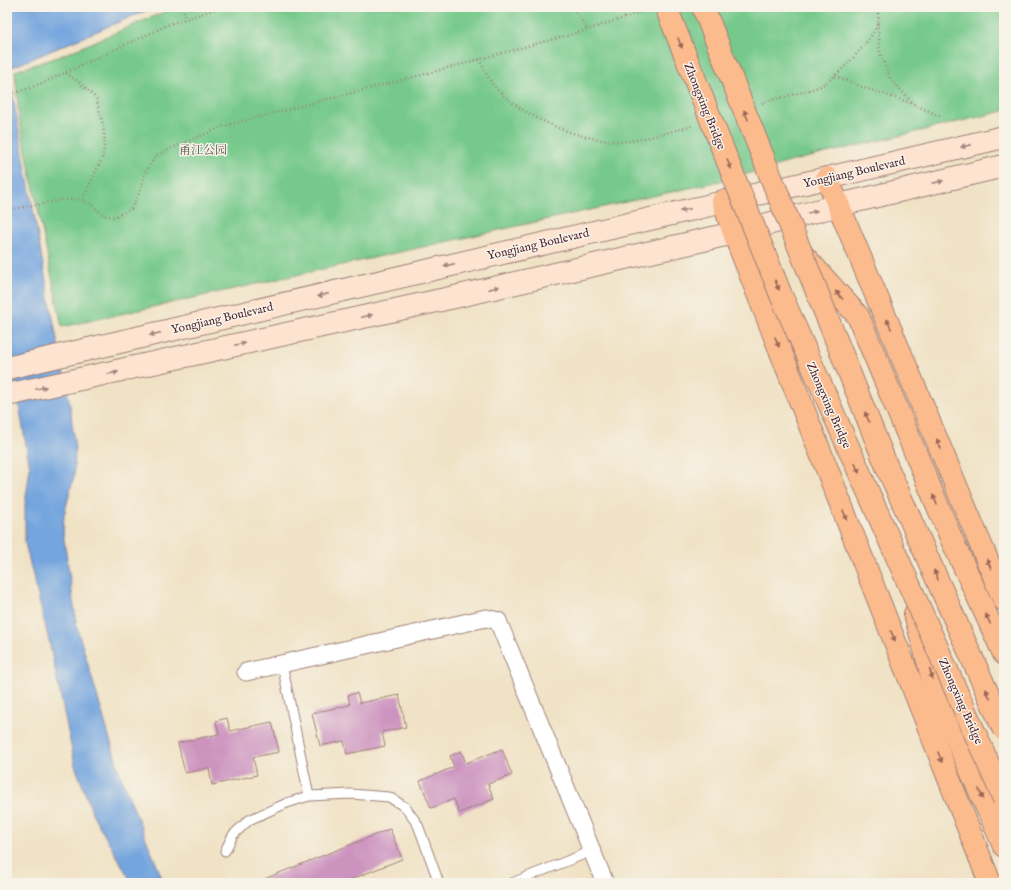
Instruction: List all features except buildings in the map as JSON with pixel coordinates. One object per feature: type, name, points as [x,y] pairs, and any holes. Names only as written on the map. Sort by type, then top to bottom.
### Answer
[{"type":"main road","points":[[703,7],[887,467],[1004,730]]},
{"type":"main road","name":"Zhongxing Bridge","points":[[658,8],[781,295],[1004,798]]},
{"type":"main road","name":"Yongjiang Boulevard","points":[[10,368],[723,201],[1004,137]]},
{"type":"main road","points":[[7,395],[450,298],[734,233],[839,205],[1004,166]]},
{"type":"main road","points":[[827,178],[1004,600]]},
{"type":"main road","points":[[723,201],[734,233],[990,883]]},
{"type":"main road","points":[[801,252],[858,316],[952,540],[1004,654]]},
{"type":"main road","points":[[907,582],[936,694],[1004,846]]},
{"type":"street","points":[[246,672],[486,618],[498,621],[605,883]]},
{"type":"lane","points":[[282,664],[309,796]]},
{"type":"lane","points":[[226,851],[233,835],[249,820],[287,803],[309,796],[351,794],[388,797],[405,807],[418,825],[439,883]]},
{"type":"lane","points":[[512,883],[592,851]]},
{"type":"path","points":[[183,7],[185,16]]},
{"type":"path","points":[[7,96],[22,92],[170,24],[222,7]]},
{"type":"path","points":[[573,7],[587,30]]},
{"type":"path","points":[[7,210],[63,200],[78,199],[91,204],[103,215],[114,217],[131,209],[140,192],[145,173],[156,156],[224,126],[440,70],[587,30],[658,8]]},
{"type":"path","points":[[878,23],[880,53],[891,80],[915,105]]},
{"type":"path","points":[[66,72],[80,82],[96,98],[103,125],[105,143],[102,158],[82,201]]},
{"type":"path","points":[[835,76],[915,105],[942,117]]},
{"type":"green space","name":"甬江公园","points":[[176,7],[1004,7],[1004,111],[797,160],[725,180],[62,327],[19,117],[15,71],[58,57]]},
{"type":"water","points":[[7,7],[154,7],[8,69],[49,298],[70,405],[75,449],[74,476],[64,515],[63,532],[77,627],[121,777],[164,883],[132,883],[93,815],[75,765],[49,641],[25,543],[25,504],[30,468],[7,337]]}]
